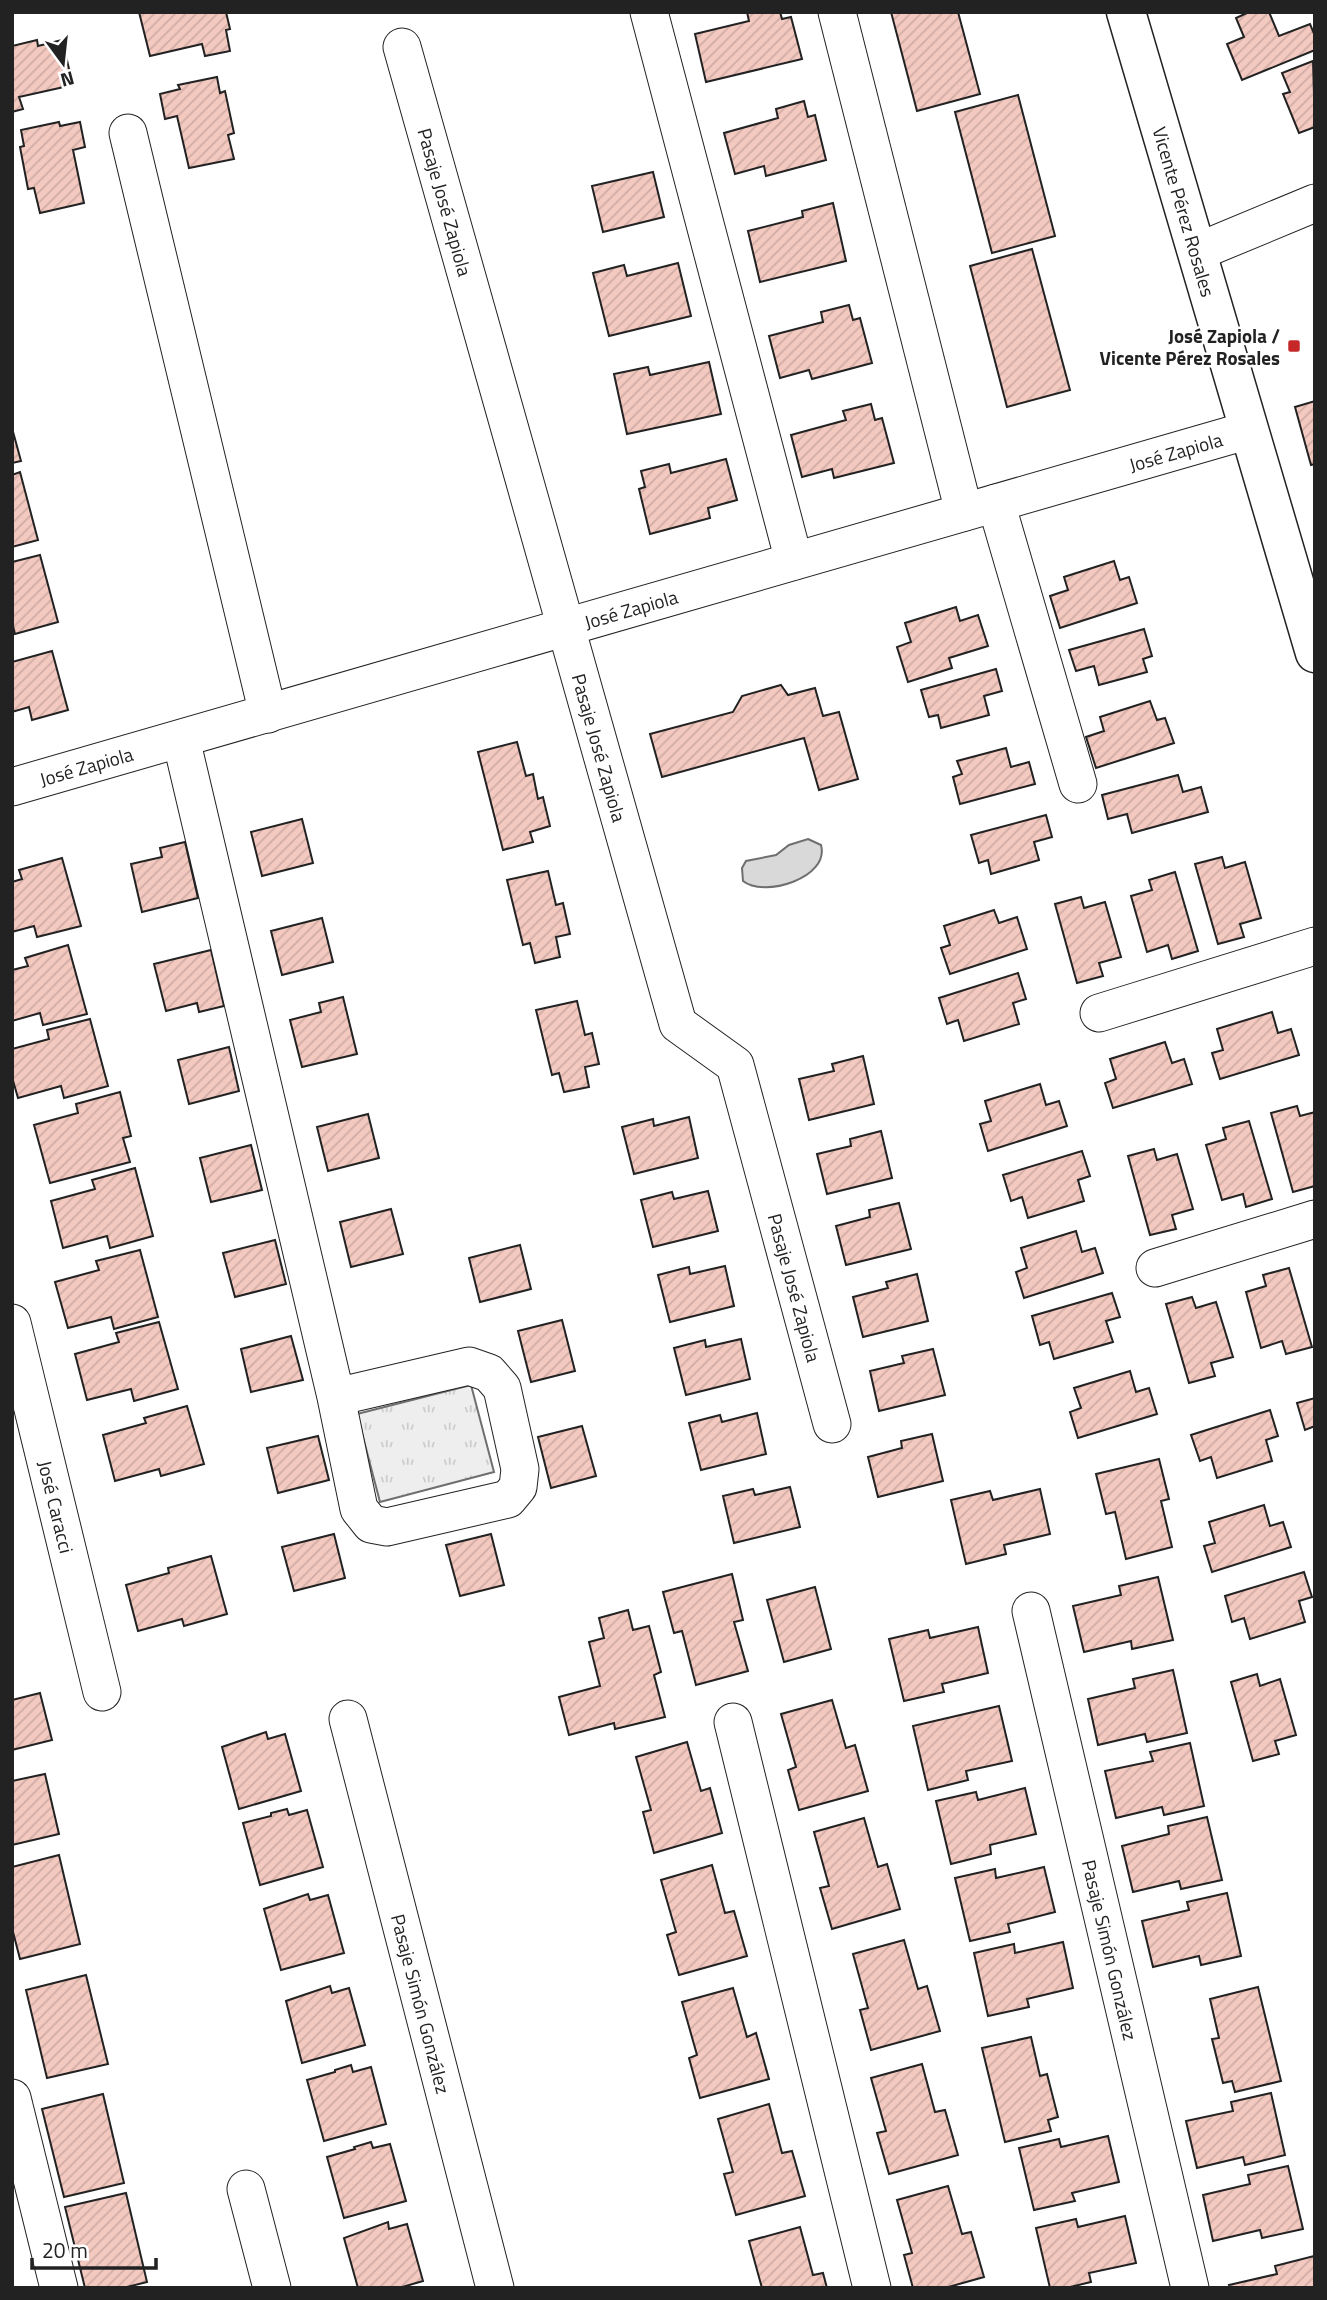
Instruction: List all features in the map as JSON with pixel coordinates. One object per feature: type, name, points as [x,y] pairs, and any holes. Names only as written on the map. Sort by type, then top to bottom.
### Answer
[{"type":"street","points":[[649,12],[794,561]]},
{"type":"street","points":[[837,12],[980,507],[1078,784]]},
{"type":"street","name":"Vicente Pérez Rosales","points":[[1126,12],[1315,653]]},
{"type":"street","name":"Pasaje José Zapiola","points":[[402,47],[678,1024],[735,1065],[832,1424]]},
{"type":"street","points":[[128,133],[268,714]]},
{"type":"street","points":[[1197,253],[1315,203]]},
{"type":"street","name":"José Zapiola","points":[[12,787],[1249,430]]},
{"type":"street","points":[[181,739],[336,1397],[359,1509],[371,1524],[387,1527],[508,1499],[518,1487],[520,1469],[502,1388],[489,1373],[469,1366],[336,1397]]},
{"type":"street","points":[[1099,1013],[1315,946]]},
{"type":"street","points":[[1155,1268],[1315,1219]]},
{"type":"street","name":"José Caracci","points":[[12,1323],[102,1692]]},
{"type":"street","name":"Pasaje Simón González","points":[[1031,1611],[1190,2288]]},
{"type":"street","name":"Pasaje Simón González","points":[[348,1718],[495,2288]]},
{"type":"street","points":[[733,1722],[872,2288]]},
{"type":"street","points":[[12,2098],[59,2288]]},
{"type":"street","points":[[246,2189],[272,2288]]},
{"type":"green space","points":[[471,1385],[494,1472],[380,1502],[357,1414]]},
{"type":"shaded area","points":[[808,839],[821,845],[821,857],[816,867],[806,875],[779,886],[753,886],[743,881],[742,868],[746,861],[776,855],[789,845]]},
{"type":"building","points":[[139,12],[226,12],[230,29],[226,30],[230,51],[205,56],[202,44],[150,56]]},
{"type":"building","points":[[747,12],[780,12],[782,19],[791,17],[802,59],[706,82],[695,34],[749,21]]},
{"type":"building","points":[[891,12],[958,12],[980,94],[917,111]]},
{"type":"building","points":[[1249,12],[1269,12],[1279,36],[1310,24],[1315,36],[1315,50],[1242,80],[1227,44],[1244,37],[1236,18]]},
{"type":"building","points":[[37,40],[38,46],[62,40],[73,85],[19,97],[23,109],[12,112],[12,46]]},
{"type":"building","points":[[1313,61],[1315,127],[1299,133],[1283,94],[1290,92],[1282,73]]},
{"type":"building","points":[[217,77],[220,93],[225,91],[234,133],[228,135],[234,159],[189,168],[177,116],[165,119],[160,94],[180,89],[178,85]]},
{"type":"building","points":[[1018,95],[1055,236],[992,253],[955,112]]},
{"type":"building","points":[[804,101],[808,117],[815,115],[826,160],[766,176],[764,166],[735,174],[724,133],[778,118],[776,109]]},
{"type":"building","points":[[59,122],[60,126],[80,122],[85,147],[73,150],[84,203],[40,213],[34,188],[28,189],[20,147],[24,146],[21,130]]},
{"type":"building","points":[[653,172],[664,217],[603,232],[592,186]]},
{"type":"building","points":[[833,203],[846,261],[760,282],[748,231],[803,217],[802,211]]},
{"type":"building","points":[[1032,249],[1070,390],[1007,407],[970,266]]},
{"type":"building","points":[[678,263],[691,316],[609,336],[593,273],[624,265],[627,276]]},
{"type":"building","points":[[849,305],[853,320],[860,318],[872,363],[812,379],[809,370],[780,378],[769,336],[823,322],[821,312]]},
{"type":"building","points":[[709,362],[721,414],[627,434],[614,374],[648,367],[650,375]]},
{"type":"building","points":[[1315,401],[1315,464],[1311,465],[1295,407]]},
{"type":"building","points":[[871,404],[875,420],[882,418],[894,463],[834,478],[832,469],[802,477],[791,435],[846,420],[843,411]]},
{"type":"building","points":[[12,428],[21,461],[12,463]]},
{"type":"building","points":[[726,459],[737,500],[708,508],[710,518],[650,534],[639,489],[645,487],[641,471],[669,464],[671,473]]},
{"type":"building","points":[[20,472],[38,540],[12,547],[12,475]]},
{"type":"building","points":[[40,555],[58,622],[15,634],[12,622],[12,562]]},
{"type":"building","points":[[1114,561],[1120,580],[1129,577],[1137,603],[1060,628],[1050,596],[1068,590],[1064,577]]},
{"type":"building","points":[[956,607],[960,621],[978,615],[988,646],[949,658],[952,668],[908,682],[897,647],[911,642],[905,623]]},
{"type":"building","points":[[1144,629],[1152,656],[1143,659],[1147,672],[1099,685],[1094,666],[1076,671],[1069,650]]},
{"type":"building","points":[[52,651],[68,710],[32,720],[29,707],[12,712],[12,662]]},
{"type":"building","points":[[996,669],[1002,691],[984,696],[989,715],[941,728],[938,715],[929,717],[921,690]]},
{"type":"building","points":[[781,685],[788,695],[815,688],[823,716],[839,712],[858,779],[819,790],[804,738],[662,777],[650,734],[733,712],[742,696]]},
{"type":"building","points":[[1150,701],[1157,720],[1165,718],[1174,743],[1096,768],[1086,737],[1104,731],[1100,717]]},
{"type":"building","points":[[517,742],[526,776],[533,774],[538,799],[543,797],[550,826],[530,832],[533,842],[503,850],[478,752]]},
{"type":"building","points":[[1006,748],[1011,767],[1029,762],[1035,784],[960,804],[953,777],[962,774],[957,761]]},
{"type":"building","points":[[1178,775],[1183,792],[1201,787],[1208,812],[1132,833],[1127,814],[1108,819],[1102,795]]},
{"type":"building","points":[[1046,815],[1052,837],[1034,842],[1039,860],[991,874],[988,860],[979,863],[971,835]]},
{"type":"building","points":[[302,819],[313,863],[262,876],[251,832]]},
{"type":"building","points":[[185,842],[198,898],[142,912],[131,864],[162,857],[160,848]]},
{"type":"building","points":[[1222,857],[1225,868],[1245,862],[1261,918],[1240,924],[1244,937],[1218,944],[1195,864]]},
{"type":"building","points":[[62,858],[81,926],[37,937],[34,926],[12,932],[12,882],[22,879],[19,870]]},
{"type":"building","points":[[548,871],[556,905],[563,903],[570,934],[556,937],[560,957],[535,963],[530,943],[523,945],[507,880]]},
{"type":"building","points":[[1175,872],[1198,951],[1172,959],[1168,945],[1147,952],[1131,896],[1152,890],[1149,880]]},
{"type":"building","points":[[1081,897],[1084,908],[1105,902],[1121,957],[1099,963],[1103,976],[1077,983],[1055,904]]},
{"type":"building","points":[[994,910],[999,923],[1017,917],[1027,949],[950,974],[941,948],[950,945],[944,926]]},
{"type":"building","points":[[322,918],[333,962],[282,975],[271,931]]},
{"type":"building","points":[[68,945],[87,1014],[43,1025],[40,1013],[12,1021],[12,970],[28,966],[25,958]]},
{"type":"building","points":[[211,950],[224,1006],[199,1012],[197,1003],[166,1011],[154,964]]},
{"type":"building","points":[[1018,973],[1026,999],[1013,1003],[1019,1024],[964,1041],[958,1020],[947,1024],[939,998]]},
{"type":"building","points":[[343,997],[357,1054],[302,1067],[290,1020],[321,1012],[319,1003]]},
{"type":"building","points":[[577,1001],[585,1035],[592,1033],[599,1064],[585,1067],[589,1087],[564,1092],[559,1073],[552,1075],[536,1010]]},
{"type":"building","points":[[1272,1012],[1278,1033],[1291,1029],[1299,1055],[1220,1079],[1212,1053],[1223,1050],[1217,1029]]},
{"type":"building","points":[[90,1019],[108,1086],[64,1098],[61,1086],[18,1098],[12,1077],[12,1049],[49,1039],[47,1030]]},
{"type":"building","points":[[1165,1042],[1172,1063],[1184,1059],[1192,1084],[1113,1108],[1105,1083],[1116,1079],[1110,1059]]},
{"type":"building","points":[[229,1047],[239,1091],[189,1104],[178,1060]]},
{"type":"building","points":[[863,1056],[874,1104],[809,1120],[799,1079],[834,1071],[832,1064]]},
{"type":"building","points":[[1040,1084],[1046,1105],[1059,1101],[1067,1126],[988,1151],[980,1124],[991,1121],[985,1101]]},
{"type":"building","points":[[120,1092],[131,1136],[123,1138],[130,1162],[50,1183],[34,1125],[78,1113],[76,1104]]},
{"type":"building","points":[[1297,1106],[1300,1116],[1315,1112],[1315,1186],[1293,1192],[1271,1113]]},
{"type":"building","points":[[368,1114],[379,1158],[328,1171],[317,1127]]},
{"type":"building","points":[[689,1117],[698,1158],[634,1174],[622,1127],[653,1119],[654,1126]]},
{"type":"building","points":[[1249,1121],[1272,1199],[1246,1207],[1243,1194],[1222,1200],[1206,1145],[1226,1139],[1223,1128]]},
{"type":"building","points":[[881,1131],[892,1178],[827,1194],[817,1154],[851,1146],[850,1139]]},
{"type":"building","points":[[251,1145],[262,1190],[211,1202],[200,1158]]},
{"type":"building","points":[[1154,1149],[1157,1160],[1177,1154],[1193,1209],[1172,1215],[1176,1229],[1150,1235],[1128,1156]]},
{"type":"building","points":[[1082,1151],[1090,1176],[1078,1180],[1084,1201],[1028,1218],[1022,1197],[1011,1201],[1003,1175]]},
{"type":"building","points":[[135,1168],[153,1236],[110,1248],[107,1236],[63,1248],[51,1201],[95,1189],[92,1180]]},
{"type":"building","points":[[708,1191],[718,1231],[653,1247],[641,1200],[672,1192],[674,1199]]},
{"type":"building","points":[[899,1203],[911,1249],[846,1265],[836,1226],[870,1217],[869,1210]]},
{"type":"building","points":[[391,1209],[403,1254],[351,1267],[340,1222]]},
{"type":"building","points":[[1076,1231],[1082,1252],[1095,1248],[1103,1273],[1024,1298],[1016,1272],[1027,1268],[1021,1248]]},
{"type":"building","points":[[275,1240],[286,1284],[235,1297],[223,1253]]},
{"type":"building","points":[[520,1245],[531,1289],[480,1302],[469,1258]]},
{"type":"building","points":[[140,1250],[158,1317],[114,1329],[111,1317],[68,1328],[55,1282],[99,1270],[96,1261]]},
{"type":"building","points":[[725,1266],[734,1306],[670,1322],[658,1275],[689,1267],[690,1274]]},
{"type":"building","points":[[1289,1268],[1312,1347],[1286,1354],[1282,1341],[1261,1348],[1246,1292],[1266,1286],[1263,1275]]},
{"type":"building","points":[[917,1274],[928,1321],[863,1337],[853,1297],[888,1288],[886,1282]]},
{"type":"building","points":[[1112,1293],[1120,1317],[1106,1321],[1113,1342],[1054,1359],[1049,1342],[1040,1345],[1032,1316]]},
{"type":"building","points":[[1192,1297],[1196,1308],[1216,1302],[1233,1357],[1211,1363],[1215,1376],[1189,1383],[1166,1304]]},
{"type":"building","points":[[562,1320],[575,1371],[531,1382],[518,1331]]},
{"type":"building","points":[[159,1322],[178,1389],[134,1401],[131,1389],[87,1400],[75,1354],[119,1342],[116,1333]]},
{"type":"building","points":[[291,1336],[303,1380],[251,1392],[241,1349]]},
{"type":"building","points":[[741,1339],[750,1379],[686,1395],[674,1348],[705,1340],[706,1347]]},
{"type":"building","points":[[933,1349],[945,1395],[879,1411],[870,1371],[904,1363],[902,1356]]},
{"type":"building","points":[[1130,1371],[1136,1392],[1149,1388],[1157,1414],[1078,1438],[1070,1412],[1081,1408],[1074,1388]]},
{"type":"building","points":[[1315,1398],[1315,1426],[1305,1430],[1297,1403]]},
{"type":"building","points":[[187,1406],[204,1464],[161,1476],[159,1469],[115,1481],[103,1435],[146,1423],[144,1418]]},
{"type":"building","points":[[1270,1410],[1278,1436],[1266,1440],[1272,1461],[1217,1478],[1211,1457],[1200,1461],[1191,1435]]},
{"type":"building","points":[[757,1413],[766,1454],[701,1470],[689,1423],[720,1415],[722,1422]]},
{"type":"building","points":[[582,1426],[596,1476],[551,1488],[538,1437]]},
{"type":"building","points":[[932,1434],[943,1481],[878,1497],[868,1457],[902,1448],[901,1441]]},
{"type":"building","points":[[318,1436],[329,1480],[278,1493],[267,1448]]},
{"type":"building","points":[[1159,1459],[1169,1499],[1161,1501],[1172,1547],[1126,1559],[1115,1512],[1106,1514],[1096,1474]]},
{"type":"building","points":[[790,1487],[800,1527],[734,1543],[723,1496],[753,1489],[755,1495]]},
{"type":"building","points":[[1040,1489],[1050,1534],[1004,1545],[1006,1554],[966,1564],[951,1500],[990,1491],[993,1500]]},
{"type":"building","points":[[1264,1505],[1270,1526],[1283,1522],[1291,1547],[1212,1572],[1204,1546],[1215,1543],[1209,1522]]},
{"type":"building","points":[[334,1534],[345,1578],[294,1591],[282,1547]]},
{"type":"building","points":[[491,1534],[504,1585],[460,1596],[446,1545]]},
{"type":"building","points":[[211,1556],[227,1614],[184,1626],[182,1619],[138,1631],[126,1585],[169,1573],[168,1568]]},
{"type":"building","points":[[1304,1572],[1312,1597],[1299,1601],[1305,1622],[1250,1639],[1244,1618],[1232,1622],[1225,1596]]},
{"type":"building","points":[[732,1574],[743,1620],[734,1622],[748,1671],[696,1685],[682,1631],[674,1633],[663,1592]]},
{"type":"building","points":[[1158,1577],[1173,1640],[1132,1649],[1131,1641],[1084,1652],[1073,1606],[1121,1595],[1119,1586]]},
{"type":"building","points":[[815,1587],[831,1649],[784,1662],[767,1600]]},
{"type":"building","points":[[628,1610],[633,1630],[649,1626],[661,1672],[654,1675],[665,1717],[615,1729],[614,1723],[569,1735],[559,1697],[600,1686],[589,1642],[604,1638],[599,1618]]},
{"type":"building","points":[[978,1627],[988,1673],[942,1684],[944,1692],[904,1701],[889,1639],[928,1630],[930,1638]]},
{"type":"building","points":[[1173,1670],[1187,1733],[1147,1742],[1145,1734],[1098,1745],[1088,1699],[1135,1688],[1133,1679]]},
{"type":"building","points":[[1257,1674],[1260,1686],[1280,1679],[1296,1735],[1275,1741],[1279,1754],[1253,1761],[1231,1682]]},
{"type":"building","points":[[40,1693],[52,1740],[12,1750],[12,1700]]},
{"type":"building","points":[[832,1700],[846,1748],[855,1745],[868,1791],[799,1810],[788,1770],[796,1767],[781,1714]]},
{"type":"building","points":[[999,1706],[1012,1761],[966,1771],[968,1780],[928,1790],[913,1726]]},
{"type":"building","points":[[266,1732],[268,1739],[285,1734],[301,1791],[239,1809],[222,1747]]},
{"type":"building","points":[[687,1742],[701,1791],[710,1788],[722,1833],[654,1853],[643,1812],[651,1810],[636,1757]]},
{"type":"building","points":[[1190,1743],[1204,1806],[1164,1815],[1162,1807],[1116,1818],[1105,1771],[1153,1761],[1150,1752]]},
{"type":"building","points":[[45,1774],[59,1834],[12,1845],[12,1781]]},
{"type":"building","points":[[1025,1788],[1036,1834],[990,1845],[991,1854],[951,1864],[936,1801],[976,1792],[978,1800]]},
{"type":"building","points":[[287,1809],[289,1815],[307,1810],[323,1867],[260,1885],[243,1823]]},
{"type":"building","points":[[1207,1817],[1222,1880],[1181,1889],[1179,1881],[1133,1892],[1122,1846],[1169,1834],[1168,1826]]},
{"type":"building","points":[[864,1818],[878,1867],[887,1864],[900,1909],[832,1929],[820,1888],[829,1886],[814,1832]]},
{"type":"building","points":[[59,1855],[80,1944],[20,1959],[12,1928],[12,1867]]},
{"type":"building","points":[[712,1865],[725,1913],[734,1911],[747,1956],[679,1975],[667,1935],[676,1932],[661,1880]]},
{"type":"building","points":[[1044,1867],[1055,1912],[1008,1924],[1010,1932],[970,1941],[955,1878],[995,1869],[996,1878]]},
{"type":"building","points":[[1227,1893],[1241,1956],[1201,1965],[1199,1956],[1153,1967],[1142,1921],[1189,1910],[1187,1902]]},
{"type":"building","points":[[308,1894],[310,1900],[328,1895],[344,1953],[281,1970],[264,1909]]},
{"type":"building","points":[[904,1940],[918,1989],[927,1986],[940,2031],[871,2050],[860,2010],[868,2008],[853,1954]]},
{"type":"building","points":[[1063,1942],[1073,1988],[1027,1999],[1029,2007],[988,2016],[974,1953],[1014,1944],[1015,1953]]},
{"type":"building","points":[[86,1975],[108,2064],[47,2078],[26,1990]]},
{"type":"building","points":[[330,1986],[332,1993],[349,1988],[365,2045],[302,2063],[286,2001]]},
{"type":"building","points":[[1258,1987],[1281,2081],[1235,2092],[1232,2081],[1223,2083],[1212,2039],[1219,2038],[1210,1999]]},
{"type":"building","points":[[733,1988],[747,2037],[756,2033],[769,2079],[700,2098],[689,2058],[697,2055],[682,2002]]},
{"type":"building","points":[[1031,2037],[1040,2076],[1047,2074],[1058,2117],[1048,2120],[1051,2131],[1005,2142],[982,2048]]},
{"type":"building","points":[[922,2064],[935,2112],[945,2110],[958,2155],[889,2174],[877,2133],[886,2131],[871,2078]]},
{"type":"building","points":[[351,2065],[353,2072],[371,2067],[386,2124],[324,2141],[307,2080]]},
{"type":"building","points":[[1271,2093],[1285,2155],[1245,2165],[1243,2157],[1197,2168],[1186,2121],[1233,2111],[1231,2102]]},
{"type":"building","points":[[103,2094],[124,2183],[64,2197],[42,2109]]},
{"type":"building","points":[[769,2104],[782,2153],[792,2151],[805,2196],[736,2215],[724,2174],[733,2172],[718,2119]]},
{"type":"building","points":[[1108,2136],[1119,2182],[1072,2193],[1075,2201],[1034,2210],[1019,2148],[1059,2139],[1061,2147]]},
{"type":"building","points":[[371,2142],[373,2148],[390,2144],[406,2201],[344,2218],[327,2157]]},
{"type":"building","points":[[1288,2166],[1303,2229],[1262,2238],[1260,2230],[1213,2241],[1203,2195],[1250,2184],[1248,2175]]},
{"type":"building","points":[[948,2186],[962,2234],[971,2232],[984,2277],[945,2288],[913,2288],[904,2255],[912,2253],[897,2200]]},
{"type":"building","points":[[126,2193],[147,2282],[123,2288],[85,2288],[65,2207]]},
{"type":"building","points":[[1125,2216],[1136,2263],[1089,2273],[1091,2282],[1066,2288],[1050,2288],[1036,2228],[1076,2219],[1078,2227]]},
{"type":"building","points":[[388,2222],[389,2229],[407,2224],[423,2281],[399,2288],[358,2288],[344,2238]]},
{"type":"building","points":[[800,2227],[813,2275],[823,2273],[827,2288],[762,2288],[749,2241]]},
{"type":"building","points":[[1314,2256],[1315,2288],[1230,2288],[1229,2285],[1277,2274],[1275,2266]]},
{"type":"place","name":"José Zapiola / Vicente Pérez Rosales","points":[[1294,346]]}]
